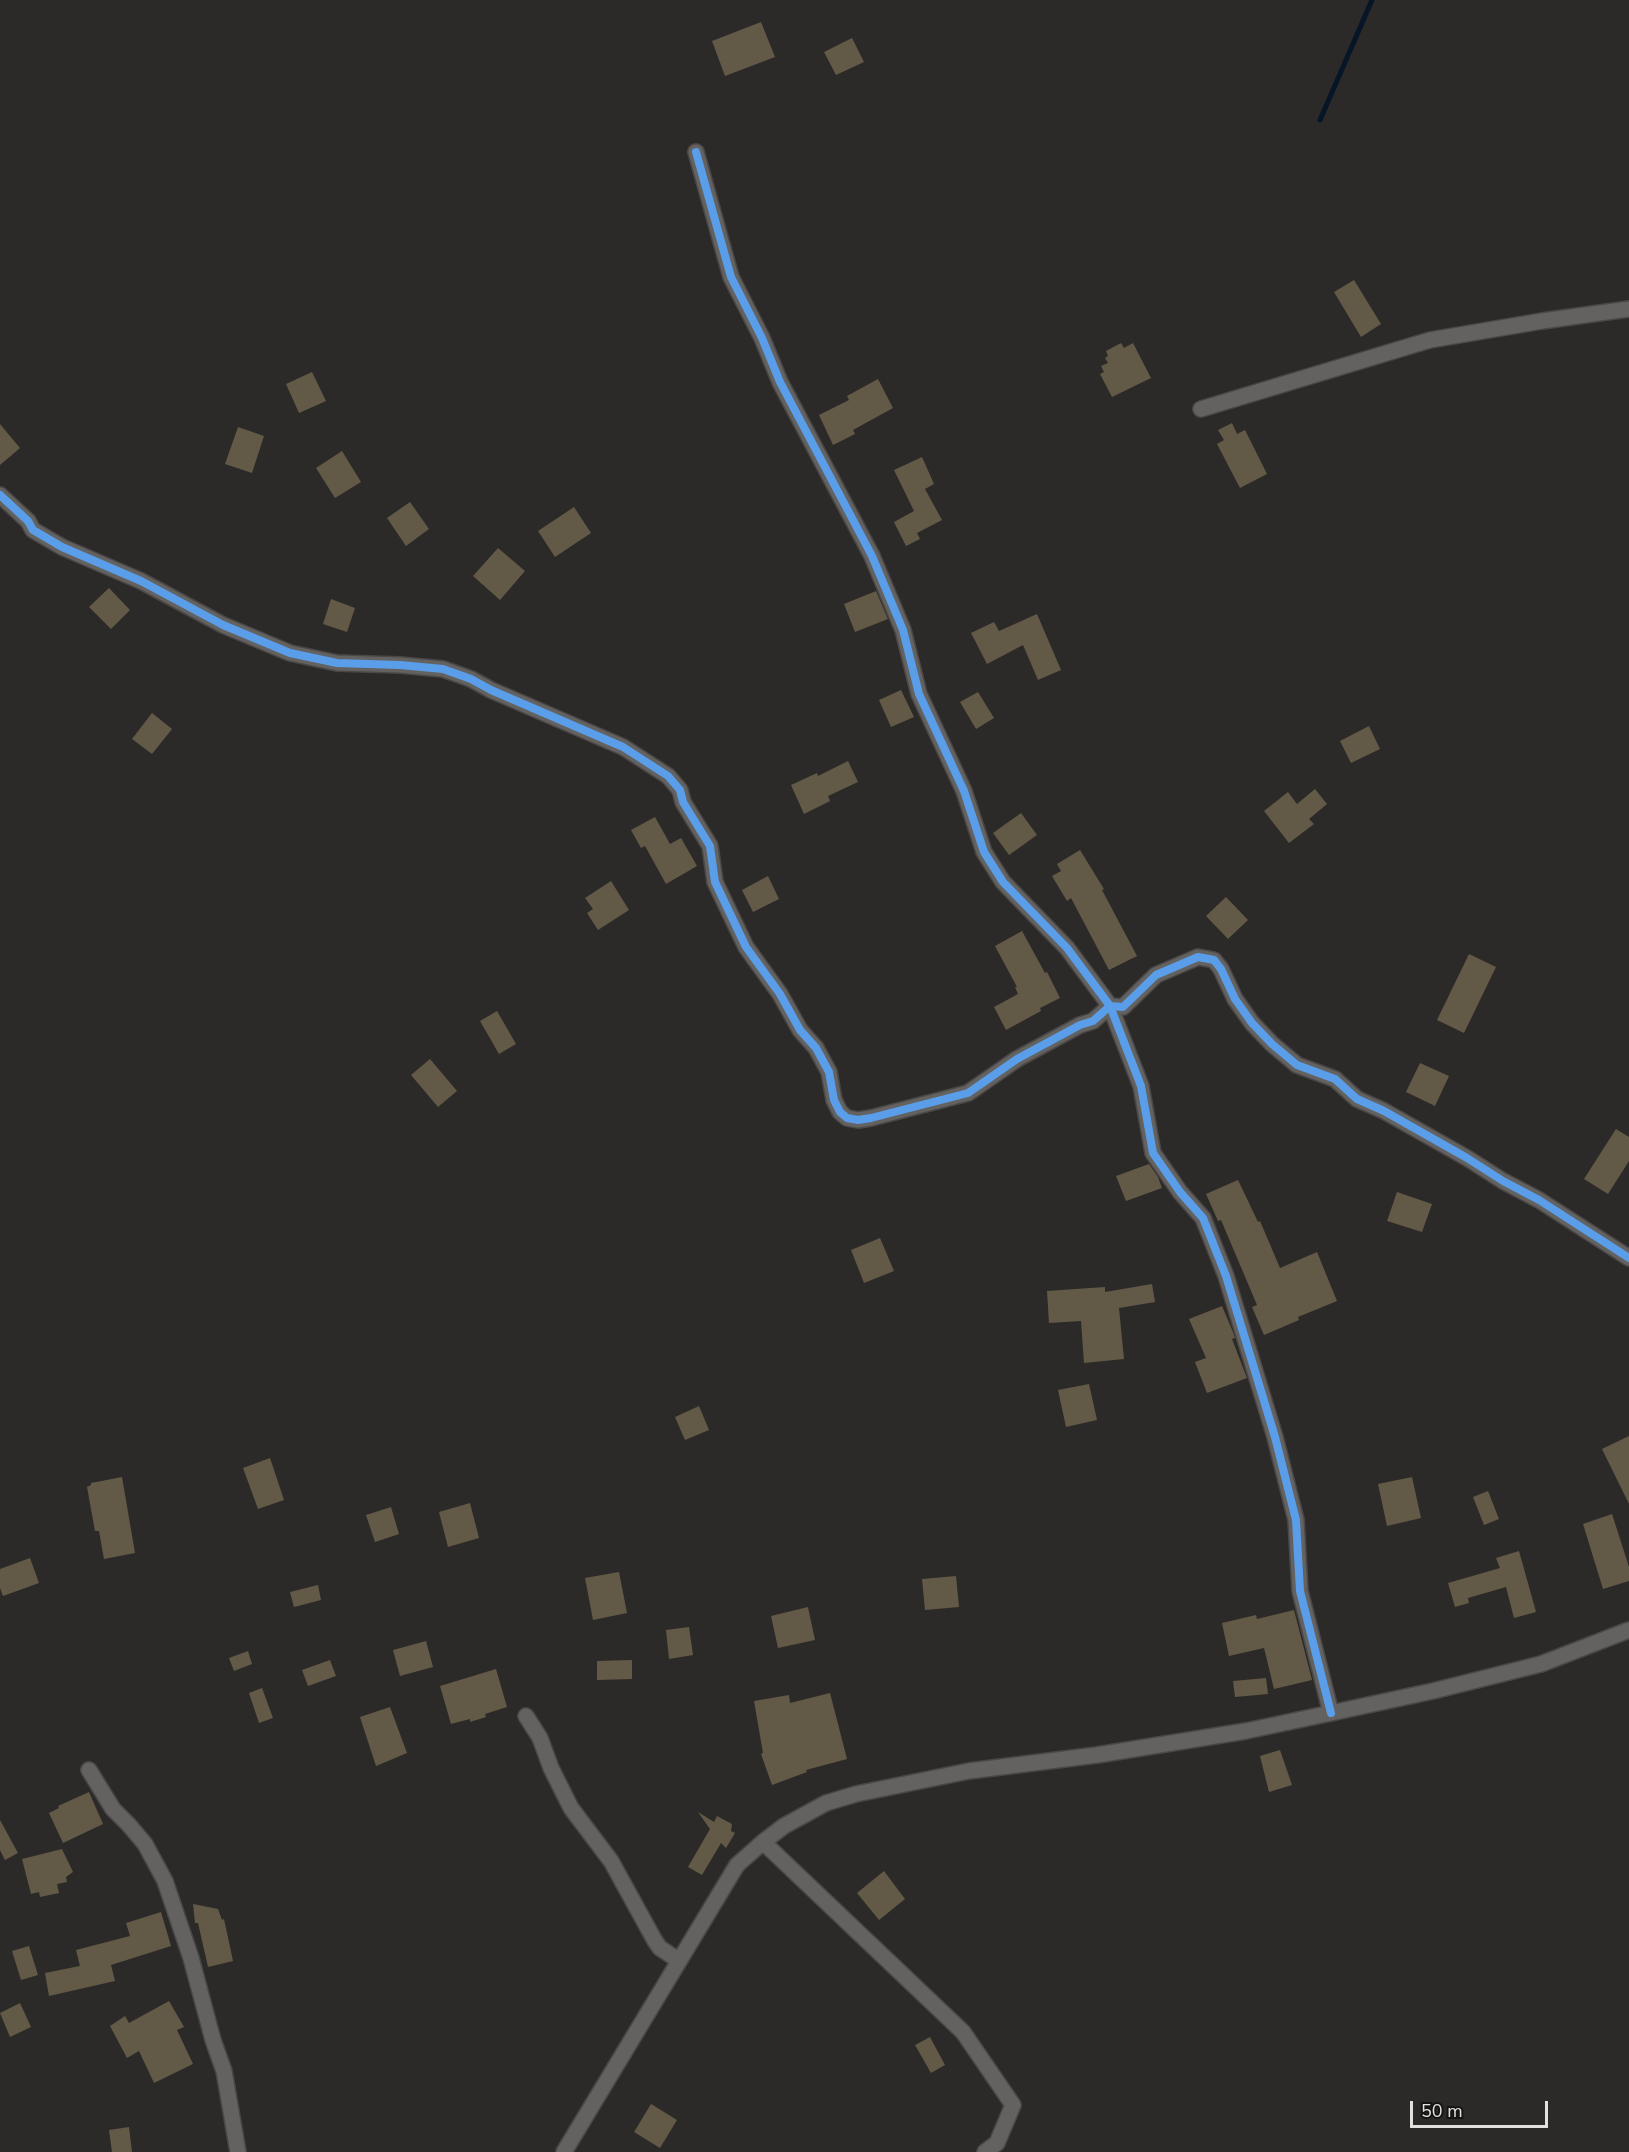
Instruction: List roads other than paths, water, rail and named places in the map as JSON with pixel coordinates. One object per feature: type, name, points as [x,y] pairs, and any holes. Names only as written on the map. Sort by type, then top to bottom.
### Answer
[{"type":"street","points":[[696,152],[731,278],[762,338],[780,382],[872,556],[903,630],[919,694],[964,791],[984,852],[1003,882],[1067,948],[1110,1006],[1140,1086],[1153,1153],[1180,1192],[1203,1218],[1226,1276],[1275,1437],[1296,1520],[1300,1591],[1331,1713]]},
{"type":"street","points":[[1200,409],[1430,340],[1629,309]]},
{"type":"street","points":[[0,495],[28,521],[33,530],[62,547],[141,581],[223,625],[290,652],[322,661],[443,669],[471,679],[491,690],[623,747],[668,776],[680,790],[683,802],[710,846],[715,882],[746,947],[780,994],[800,1030],[816,1048],[829,1072],[834,1101],[840,1112],[847,1118],[858,1120],[871,1118],[968,1093],[1017,1059],[1080,1025],[1094,1021],[1110,1006],[1123,1007],[1156,975],[1168,972],[1198,957],[1214,960],[1221,969],[1235,999],[1252,1023],[1272,1044],[1298,1065],[1335,1079],[1357,1099],[1395,1117],[1539,1200],[1629,1258]]},
{"type":"street","points":[[564,2152],[737,1865],[784,1826],[826,1803],[856,1794],[969,1771],[1097,1755],[1246,1731],[1331,1713],[1433,1691],[1540,1664],[1629,1630]]},
{"type":"street","points":[[526,1716],[540,1738],[550,1768],[571,1808],[611,1862],[655,1941],[660,1948],[678,1960]]},
{"type":"street","points":[[89,1770],[113,1809],[145,1844],[165,1881],[191,1958],[213,2040],[224,2071],[238,2152]]},
{"type":"street","points":[[763,1842],[963,2032],[1013,2105],[997,2143],[985,2152]]},
{"type":"waterway","points":[[1320,120],[1372,0]]}]
